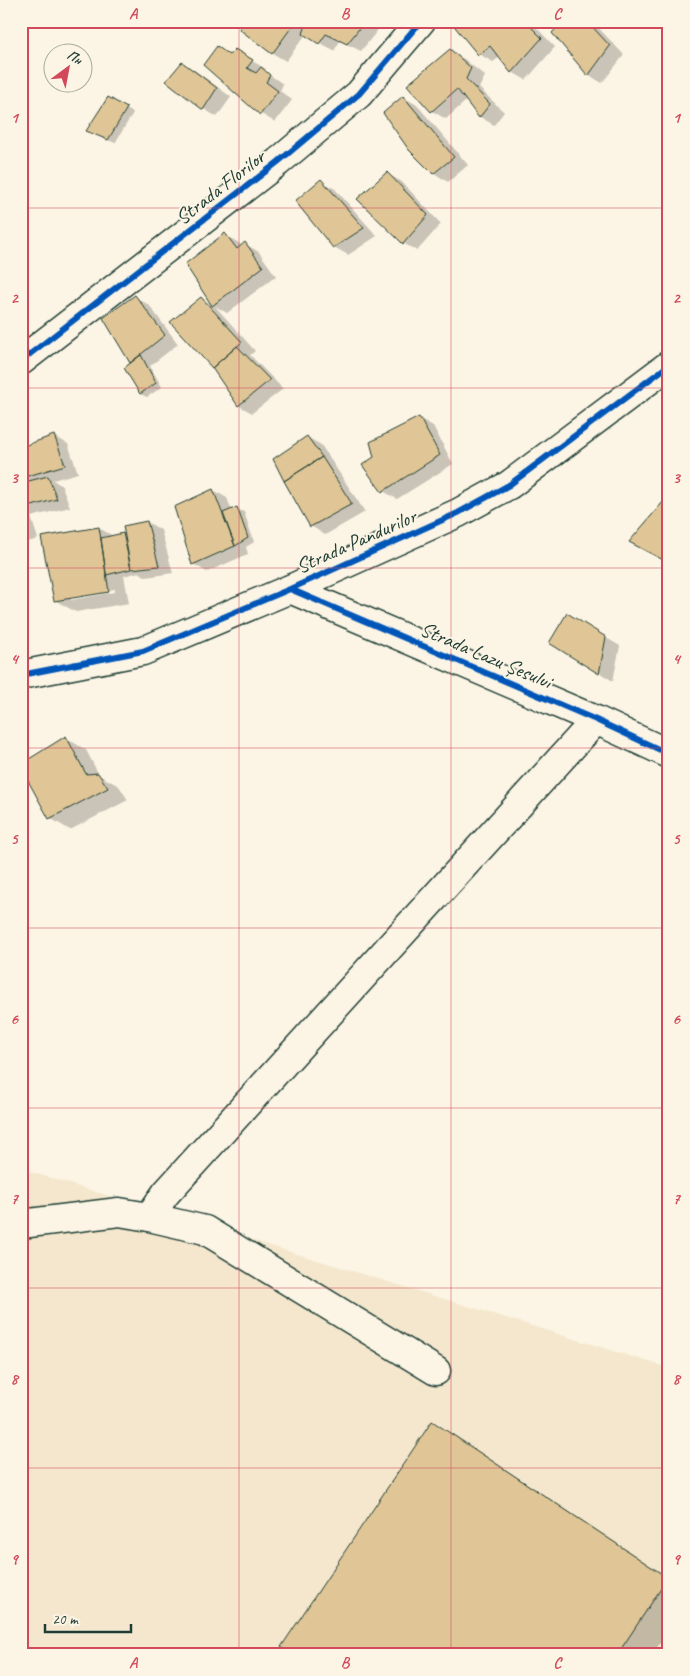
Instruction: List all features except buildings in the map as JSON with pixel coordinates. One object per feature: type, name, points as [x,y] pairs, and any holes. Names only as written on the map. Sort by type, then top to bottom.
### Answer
[{"type":"street","name":"Strada Florilor","points":[[21,361],[278,162],[359,94],[421,21]]},
{"type":"street","name":"Strada Pandurilor","points":[[21,675],[143,651],[290,589],[458,513],[509,486],[669,365]]},
{"type":"street","name":"Strada Lazu Șesului","points":[[290,589],[596,720],[669,754]]},
{"type":"street","points":[[149,1217],[166,1193],[596,720]]},
{"type":"street","points":[[21,1224],[118,1212],[204,1230],[436,1371]]},
{"type":"shaded area","points":[[21,1169],[669,1368],[669,1655],[21,1655]]},
{"type":"cycle path","points":[[21,361],[278,162],[359,94],[421,21]]},
{"type":"cycle path","points":[[21,675],[143,651],[290,589],[458,513],[509,485],[669,365]]},
{"type":"cycle path","points":[[290,589],[596,720],[669,754]]}]
